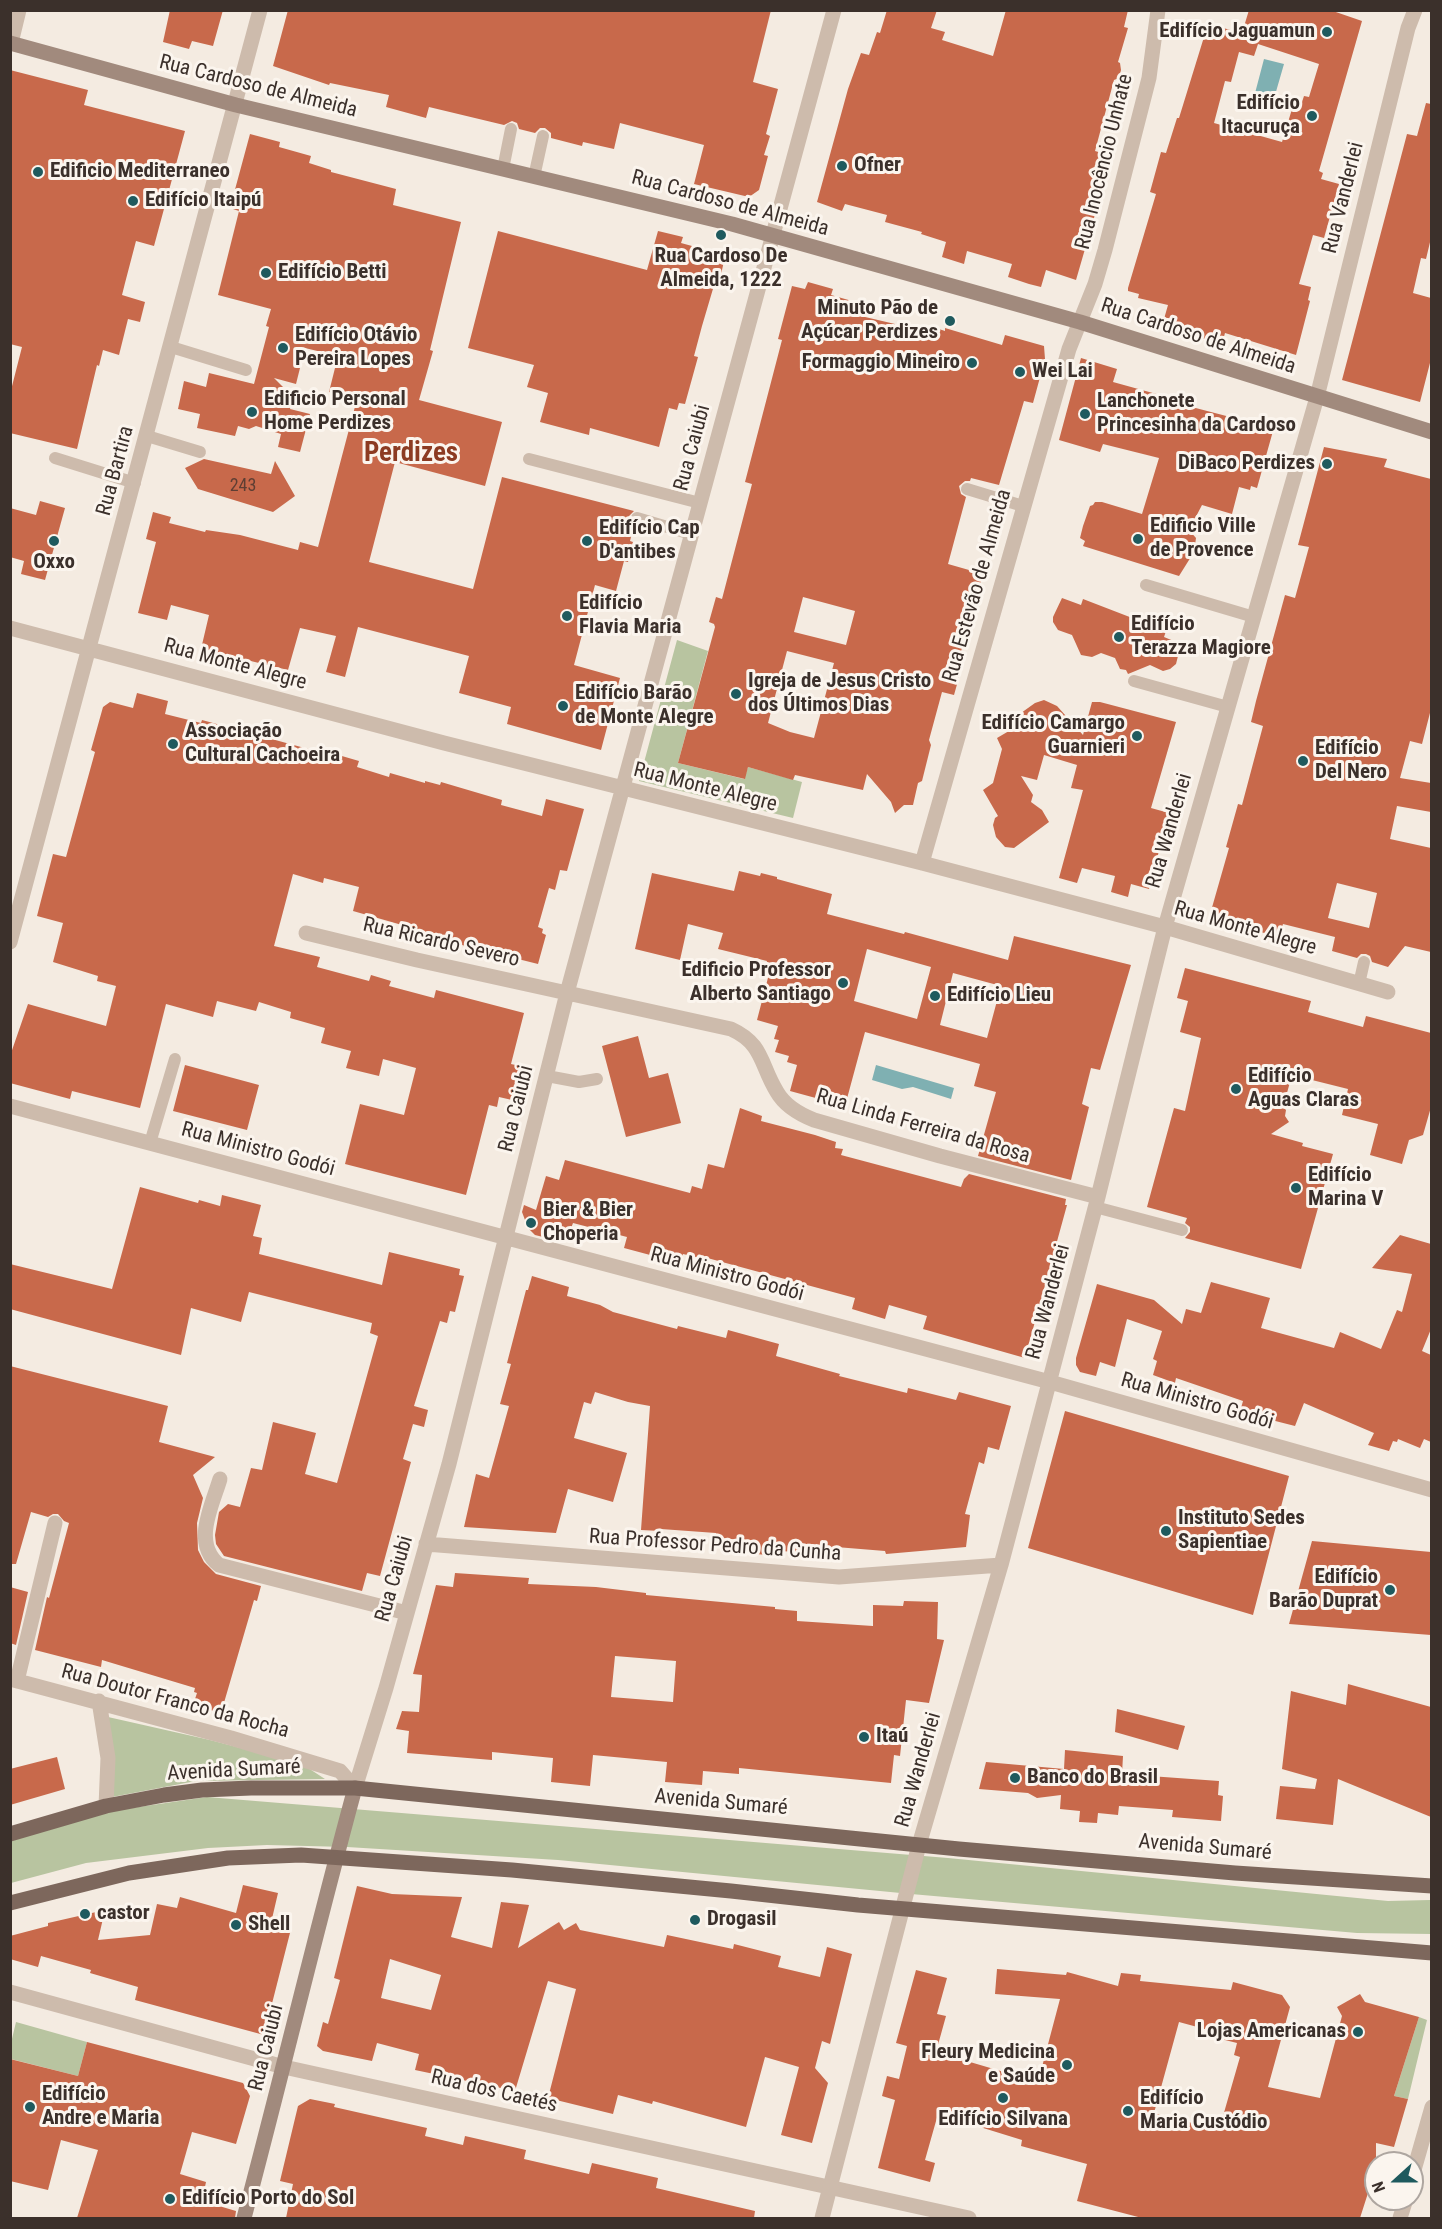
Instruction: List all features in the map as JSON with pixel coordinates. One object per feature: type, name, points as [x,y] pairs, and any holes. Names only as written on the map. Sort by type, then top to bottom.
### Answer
[{"type":"main road","name":"Rua Cardoso de Almeida","points":[[11,43],[236,105],[772,235],[1080,322],[1431,432]]},
{"type":"main road","name":"Avenida Sumaré","points":[[10,1834],[106,1806],[202,1790],[355,1788],[919,1845],[1224,1872],[1431,1886]]},
{"type":"main road","name":"Rua Caiubi","points":[[244,2218],[355,1788]]},
{"type":"main road","points":[[10,1903],[129,1873],[185,1863],[267,1855],[336,1856],[373,1861],[524,1871],[903,1909],[1431,1953]]},
{"type":"street","points":[[11,43],[19,10]]},
{"type":"street","name":"Rua Bartira","points":[[10,942],[135,483],[260,10]]},
{"type":"street","name":"Rua Caiubi","points":[[355,1788],[449,1464],[567,993],[834,10]]},
{"type":"street","name":"Rua Inocêncio Unhate","points":[[1080,322],[1105,250],[1149,78],[1158,10]]},
{"type":"street","name":"Rua Vanderlei","points":[[1317,397],[1407,28],[1414,10]]},
{"type":"street","name":"Rua Estevão de Almeida","points":[[922,863],[1023,506],[1069,349],[1080,322]]},
{"type":"street","name":"Rua Wanderlei","points":[[822,2218],[919,1845],[1001,1565],[1050,1382],[1097,1202],[1164,927],[1317,397]]},
{"type":"street","name":"Rua Monte Alegre","points":[[10,628],[623,789],[922,863],[1164,927],[1388,992]]},
{"type":"street","name":"Rua Ricardo Severo","points":[[306,933],[567,993]]},
{"type":"street","name":"Rua Linda Ferreira da Rosa","points":[[567,993],[731,1029],[749,1038],[756,1047],[777,1092],[799,1114],[814,1120],[1097,1202]]},
{"type":"street","name":"Rua Ministro Godói","points":[[10,1106],[1050,1382],[1431,1490]]},
{"type":"street","points":[[220,1479],[204,1539],[208,1553],[219,1565],[407,1613]]},
{"type":"street","points":[[14,1680],[55,1524]]},
{"type":"street","name":"Rua Professor Pedro da Cunha","points":[[426,1544],[839,1577],[1001,1565]]},
{"type":"street","name":"Rua Doutor Franco da Rocha","points":[[14,1680],[99,1701],[339,1771],[355,1788]]},
{"type":"street","points":[[99,1701],[108,1758],[106,1806]]},
{"type":"street","name":"Rua dos Caetés","points":[[11,1991],[284,2067],[969,2218]]},
{"type":"street","points":[[1419,2151],[1431,2107]]},
{"type":"lane","points":[[503,169],[512,129]]},
{"type":"lane","points":[[534,177],[543,136]]},
{"type":"lane","points":[[171,347],[246,370]]},
{"type":"lane","points":[[147,436],[200,452]]},
{"type":"lane","points":[[55,458],[135,483]]},
{"type":"lane","points":[[529,459],[700,503]]},
{"type":"lane","points":[[967,489],[1023,506]]},
{"type":"lane","points":[[637,518],[691,534]]},
{"type":"lane","points":[[1146,585],[1254,617]]},
{"type":"lane","points":[[1134,681],[1228,707]]},
{"type":"lane","points":[[1359,984],[1364,962]]},
{"type":"lane","points":[[150,1143],[175,1059]]},
{"type":"lane","points":[[547,1076],[579,1082],[597,1079]]},
{"type":"lane","points":[[1097,1202],[1182,1230]]},
{"type":"green space","points":[[677,640],[708,651],[678,763],[744,779],[748,767],[802,782],[793,818],[639,781]]},
{"type":"green space","points":[[108,1717],[302,1764],[325,1779],[196,1781],[112,1797]]},
{"type":"green space","points":[[207,1797],[948,1858],[1388,1901],[1431,1900],[1432,1934],[1357,1933],[558,1860],[347,1847],[267,1845],[208,1848],[86,1863],[11,1883],[11,1840],[111,1811]]},
{"type":"green space","points":[[1419,2017],[1427,2020],[1408,2099],[1394,2096]]},
{"type":"green space","points":[[16,2022],[87,2042],[78,2076],[11,2059],[11,2043]]},
{"type":"water","points":[[1264,59],[1284,64],[1273,102],[1254,97]]},
{"type":"water","points":[[876,1065],[954,1088],[951,1099],[913,1087],[902,1089],[872,1080]]},
{"type":"building","points":[[170,10],[223,10],[213,46],[192,41],[189,49],[163,42]]},
{"type":"building","points":[[288,10],[771,10],[753,82],[778,89],[766,134],[770,136],[764,155],[768,156],[759,190],[749,197],[694,184],[704,145],[620,123],[614,149],[583,142],[582,146],[551,138],[551,133],[545,128],[540,128],[535,133],[519,129],[517,123],[512,121],[504,125],[429,107],[426,118],[386,107],[389,95],[330,83],[329,85],[273,66]]},
{"type":"building","points":[[887,10],[937,10],[931,28],[945,32],[942,40],[993,56],[1006,10],[1128,10],[1124,27],[1128,28],[1118,62],[1121,70],[1119,78],[1114,80],[1095,151],[1112,156],[1076,280],[1046,270],[1041,287],[1029,284],[1008,277],[1012,264],[967,251],[964,264],[942,257],[946,242],[921,234],[922,232],[885,222],[887,215],[845,204],[842,211],[817,202],[848,89],[861,53],[869,55],[877,32],[880,33]]},
{"type":"building","points":[[1249,10],[1330,10],[1362,21],[1319,171],[1323,173],[1321,179],[1339,184],[1324,238],[1313,235],[1299,284],[1311,287],[1308,300],[1310,301],[1296,355],[1225,333],[1222,344],[1162,326],[1168,305],[1138,298],[1139,294],[1128,291],[1156,194],[1150,192],[1161,152],[1166,153],[1177,118],[1179,118],[1208,24],[1242,33]],"holes":[[[1258,44],[1319,64],[1309,97],[1304,96],[1299,111],[1292,109],[1282,142],[1214,123],[1225,81],[1231,82],[1239,52],[1254,56]]]},
{"type":"building","points":[[10,70],[88,90],[84,105],[185,131],[154,246],[136,241],[122,295],[145,302],[140,322],[128,319],[119,355],[103,350],[99,366],[97,365],[77,449],[10,433],[10,394],[22,347],[10,344]]},
{"type":"building","points":[[1426,103],[1431,104],[1431,238],[1426,259],[1421,258],[1413,293],[1431,298],[1431,359],[1420,402],[1342,380],[1407,134],[1417,136]]},
{"type":"building","points":[[250,134],[280,142],[279,147],[311,156],[309,163],[331,170],[331,172],[396,189],[393,205],[461,222],[430,350],[433,351],[419,400],[502,422],[485,486],[395,462],[369,562],[473,589],[502,477],[634,511],[629,516],[629,520],[634,525],[628,562],[624,561],[616,591],[595,585],[574,665],[620,678],[601,750],[507,724],[511,707],[459,693],[469,656],[358,627],[345,677],[326,672],[336,636],[300,628],[288,670],[201,649],[209,615],[171,605],[167,620],[138,613],[156,542],[146,539],[153,512],[171,517],[169,523],[205,532],[206,530],[240,535],[298,550],[300,542],[318,547],[357,399],[329,392],[338,356],[305,348],[296,384],[274,378],[293,397],[290,409],[310,414],[300,452],[278,447],[281,434],[256,426],[249,429],[238,426],[235,436],[197,428],[200,414],[178,409],[184,381],[206,387],[209,373],[254,384],[269,327],[266,326],[271,309],[218,295],[239,211],[230,208]]},
{"type":"building","points":[[498,231],[647,270],[658,231],[683,237],[681,243],[725,257],[719,283],[715,282],[702,326],[694,356],[698,357],[685,404],[679,403],[677,410],[669,408],[659,447],[590,428],[589,435],[540,422],[548,393],[527,387],[534,365],[468,348]]},
{"type":"building","points":[[808,282],[833,289],[831,295],[852,301],[848,313],[895,324],[894,327],[928,336],[930,326],[945,331],[945,328],[1002,345],[1005,335],[1044,346],[1045,359],[1033,403],[1024,401],[999,485],[971,478],[970,481],[965,481],[959,486],[961,494],[966,497],[948,564],[983,574],[960,655],[965,656],[954,695],[942,692],[929,740],[931,745],[922,781],[918,783],[913,805],[904,805],[895,813],[891,802],[867,774],[863,790],[795,775],[793,780],[748,767],[745,779],[678,763],[715,627],[709,622],[716,597],[722,599],[752,484],[745,482],[782,340],[778,339],[792,286],[805,289]],"holes":[[[803,597],[855,611],[846,645],[794,632]],[[787,651],[834,663],[814,738],[768,723]]]},
{"type":"building","points":[[1081,358],[1117,369],[1113,382],[1189,403],[1188,406],[1257,424],[1256,427],[1273,431],[1257,488],[1251,486],[1250,490],[1239,487],[1232,514],[1202,505],[1189,530],[1196,538],[1194,552],[1179,576],[1083,546],[1085,541],[1080,538],[1083,526],[1090,506],[1095,502],[1142,514],[1159,458],[1103,444],[1100,452],[1059,440]]},
{"type":"building","points":[[1324,447],[1387,459],[1384,467],[1431,479],[1431,709],[1422,744],[1410,741],[1400,778],[1431,783],[1431,812],[1397,806],[1390,839],[1431,848],[1431,952],[1405,946],[1388,967],[1372,962],[1370,956],[1366,954],[1361,954],[1357,958],[1332,951],[1335,937],[1283,924],[1279,937],[1209,918],[1229,848],[1226,847],[1238,804],[1242,805],[1263,726],[1251,722],[1256,701],[1285,595],[1295,598],[1309,547],[1298,545]],"holes":[[[1337,883],[1377,893],[1369,928],[1328,918]]]},
{"type":"building","points":[[204,459],[271,474],[275,461],[295,496],[273,512],[198,489],[185,468]]},
{"type":"building","points":[[40,501],[65,508],[45,580],[21,574],[24,561],[10,557],[10,508],[36,515]]},
{"type":"building","name":"Edifício Terazza Magiore","points":[[1062,598],[1081,605],[1083,599],[1166,631],[1164,637],[1181,644],[1176,664],[1163,671],[1150,665],[1128,674],[1126,670],[1120,669],[1115,658],[1101,653],[1092,657],[1081,655],[1072,635],[1058,630],[1053,622]]},
{"type":"building","points":[[137,693],[168,701],[165,714],[201,723],[202,720],[334,756],[335,754],[359,761],[357,767],[389,777],[390,773],[425,783],[425,781],[440,785],[441,782],[502,800],[501,805],[542,816],[546,799],[584,809],[567,871],[560,870],[555,890],[549,888],[538,927],[543,929],[542,933],[546,935],[538,964],[450,942],[451,939],[353,911],[359,887],[324,878],[323,883],[293,874],[274,946],[320,957],[317,967],[369,981],[371,975],[391,981],[389,986],[434,998],[436,990],[524,1013],[511,1064],[520,1066],[512,1100],[499,1097],[497,1107],[489,1105],[466,1195],[345,1164],[360,1104],[404,1115],[416,1068],[383,1059],[379,1076],[346,1068],[351,1051],[321,1043],[325,1028],[290,1018],[291,1012],[259,1002],[256,1011],[217,1001],[213,1017],[166,1004],[140,1108],[72,1091],[70,1099],[10,1083],[10,1056],[28,1004],[106,1026],[116,986],[97,981],[98,976],[53,962],[63,923],[37,916],[53,854],[66,857],[95,752],[91,750],[103,707],[110,702],[133,708]]},
{"type":"building","points":[[1044,700],[1057,706],[1083,735],[1092,702],[1100,702],[1176,722],[1151,808],[1169,813],[1149,889],[1131,884],[1128,897],[1111,892],[1115,876],[1082,868],[1077,883],[1059,878],[1083,790],[1071,788],[1077,765],[1044,755],[1037,780],[1021,776],[1033,795],[1031,802],[1042,810],[1049,822],[1014,848],[1005,847],[996,837],[993,825],[998,816],[983,790],[993,783],[1002,749],[997,738],[1026,721],[1021,713],[1035,703]]},
{"type":"building","points":[[739,871],[760,876],[761,873],[832,894],[827,914],[1008,960],[1014,936],[1131,965],[1100,1070],[1091,1068],[1082,1104],[1089,1107],[1071,1180],[978,1156],[996,1092],[974,1086],[980,1064],[865,1032],[845,1106],[790,1091],[797,1065],[787,1062],[789,1056],[775,1052],[779,1040],[774,1039],[778,1026],[757,1020],[770,970],[765,969],[767,961],[718,949],[723,933],[688,924],[680,960],[635,949],[652,873],[734,891]],"holes":[[[867,949],[931,967],[917,1019],[854,1001]],[[953,973],[1001,986],[987,1038],[940,1025]]]},
{"type":"building","points":[[1185,968],[1311,1001],[1308,1012],[1363,1027],[1366,1016],[1431,1033],[1431,1107],[1423,1135],[1409,1140],[1402,1164],[1370,1155],[1378,1124],[1342,1115],[1348,1089],[1292,1075],[1283,1107],[1289,1122],[1271,1134],[1303,1143],[1302,1146],[1333,1154],[1301,1269],[1185,1238],[1190,1232],[1190,1227],[1185,1223],[1187,1218],[1147,1207],[1174,1108],[1185,1111],[1201,1038],[1180,1032],[1188,1001],[1177,998]]},
{"type":"building","points":[[638,1036],[649,1078],[668,1073],[681,1123],[626,1137],[602,1046]]},
{"type":"building","points":[[185,1065],[259,1085],[247,1130],[173,1111]]},
{"type":"building","points":[[740,1108],[762,1116],[761,1121],[836,1142],[835,1148],[843,1149],[841,1155],[961,1187],[969,1174],[1066,1199],[1065,1205],[1067,1205],[1025,1358],[923,1329],[927,1316],[889,1305],[885,1319],[852,1309],[855,1298],[700,1256],[700,1258],[683,1254],[680,1263],[624,1248],[627,1237],[573,1223],[569,1234],[557,1232],[555,1240],[535,1235],[528,1228],[522,1212],[524,1205],[536,1210],[546,1176],[559,1180],[565,1160],[690,1193],[692,1186],[702,1189],[708,1164],[724,1168]]},
{"type":"building","points":[[140,1187],[198,1203],[199,1200],[220,1206],[222,1195],[261,1205],[253,1236],[262,1238],[259,1254],[382,1285],[389,1252],[460,1269],[459,1275],[464,1276],[455,1312],[450,1311],[447,1323],[440,1321],[414,1406],[428,1410],[424,1427],[413,1424],[403,1459],[411,1462],[380,1576],[367,1573],[362,1591],[224,1556],[216,1544],[215,1535],[219,1512],[228,1504],[240,1507],[251,1468],[262,1470],[273,1422],[316,1433],[305,1474],[337,1483],[378,1336],[370,1333],[372,1323],[249,1292],[241,1322],[191,1308],[181,1355],[10,1309],[10,1264],[112,1289]]},
{"type":"building","points":[[1400,1235],[1431,1244],[1431,1329],[1422,1351],[1431,1355],[1431,1442],[1424,1439],[1420,1448],[1398,1439],[1397,1442],[1393,1441],[1389,1451],[1368,1445],[1374,1433],[1304,1403],[1295,1426],[1240,1412],[1243,1401],[1176,1378],[1175,1383],[1153,1375],[1157,1361],[1153,1359],[1162,1331],[1127,1319],[1115,1367],[1100,1362],[1096,1376],[1080,1372],[1076,1365],[1097,1284],[1154,1300],[1182,1324],[1186,1309],[1201,1313],[1211,1282],[1270,1298],[1261,1328],[1334,1348],[1340,1332],[1381,1349],[1397,1310],[1402,1312],[1412,1274],[1372,1268]]},
{"type":"building","points":[[532,1276],[569,1287],[567,1296],[600,1305],[613,1312],[677,1329],[678,1326],[726,1338],[728,1330],[779,1344],[776,1356],[840,1374],[839,1376],[907,1393],[908,1388],[956,1400],[959,1392],[1011,1406],[999,1450],[988,1447],[984,1464],[979,1462],[965,1514],[970,1515],[966,1547],[886,1554],[885,1551],[836,1547],[835,1554],[779,1551],[778,1556],[756,1554],[757,1541],[719,1538],[720,1536],[716,1533],[641,1530],[650,1406],[595,1392],[591,1404],[584,1402],[574,1438],[627,1453],[613,1502],[568,1489],[556,1533],[464,1527],[476,1474],[489,1478],[509,1406],[500,1404],[511,1364],[507,1363],[526,1290],[528,1290]]},
{"type":"building","points":[[10,1366],[168,1406],[159,1442],[215,1457],[193,1475],[203,1498],[197,1523],[198,1550],[204,1562],[216,1574],[261,1586],[257,1601],[254,1600],[221,1713],[193,1705],[197,1693],[194,1692],[195,1688],[102,1660],[101,1667],[35,1650],[47,1597],[49,1598],[69,1523],[58,1514],[48,1517],[31,1512],[16,1564],[10,1564]]},
{"type":"building","points":[[1065,1411],[1289,1476],[1253,1615],[1028,1548]]},
{"type":"building","points":[[1312,1541],[1431,1552],[1431,1635],[1289,1624]]},
{"type":"building","points":[[455,1573],[529,1578],[528,1584],[596,1587],[646,1593],[646,1595],[775,1607],[775,1609],[797,1611],[797,1621],[873,1626],[873,1605],[903,1606],[904,1601],[938,1602],[937,1639],[944,1640],[929,1703],[906,1700],[900,1756],[894,1755],[891,1783],[739,1768],[739,1774],[703,1771],[702,1785],[665,1782],[667,1762],[593,1755],[590,1786],[551,1782],[553,1758],[492,1752],[492,1760],[407,1753],[409,1731],[396,1729],[402,1711],[419,1712],[422,1675],[413,1674],[436,1585],[453,1587]],"holes":[[[615,1656],[676,1661],[673,1702],[611,1697]]]},
{"type":"building","points":[[10,1587],[28,1592],[16,1645],[10,1643]]},
{"type":"building","points":[[1348,1684],[1431,1707],[1431,1817],[1338,1779],[1333,1825],[1276,1819],[1280,1786],[1315,1789],[1317,1779],[1282,1769],[1291,1691],[1346,1705]]},
{"type":"building","points":[[1117,1709],[1185,1726],[1178,1750],[1115,1732]]},
{"type":"building","points":[[1065,1750],[1123,1756],[1122,1774],[1219,1781],[1218,1795],[1223,1796],[1221,1821],[1172,1817],[1173,1810],[1119,1806],[1118,1815],[1098,1813],[1097,1823],[1079,1822],[1080,1811],[1060,1809],[1061,1795],[1037,1798],[1028,1793],[979,1789],[986,1762],[1064,1769]]},
{"type":"building","points":[[57,1757],[65,1789],[10,1805],[10,1769]]},
{"type":"building","points":[[243,1885],[278,1893],[271,1923],[291,1929],[264,2035],[135,2000],[138,1987],[90,1973],[91,1970],[41,1956],[38,1967],[10,1959],[10,1936],[48,1926],[48,1923],[105,1910],[98,1940],[150,1935],[157,1904],[177,1908],[180,1897],[236,1913]]},
{"type":"building","points":[[357,1886],[392,1894],[462,1897],[451,1937],[492,1948],[501,1902],[529,1905],[518,1948],[559,1922],[564,1930],[576,1923],[580,1930],[664,1947],[667,1935],[733,1949],[734,1944],[781,1956],[778,1967],[820,1977],[827,1947],[852,1954],[830,2044],[822,2041],[815,2068],[828,2083],[812,2143],[781,2135],[799,2067],[765,2057],[746,2127],[653,2101],[652,2104],[618,2095],[613,2114],[548,2098],[576,1989],[548,1981],[515,2091],[415,2070],[419,2054],[377,2043],[372,2061],[323,2051],[317,2046],[323,2022],[328,2024],[340,1980],[334,1978]],"holes":[[[390,1959],[441,1975],[431,2010],[381,1998]]]},
{"type":"building","points":[[997,1969],[1066,1975],[1067,1972],[1118,1986],[1121,1973],[1141,1975],[1140,1981],[1231,1990],[1233,1982],[1282,1995],[1290,2007],[1268,2087],[1320,2098],[1342,2016],[1337,2007],[1360,1994],[1365,2002],[1419,2017],[1394,2096],[1408,2099],[1394,2147],[1376,2143],[1376,2151],[1364,2151],[1364,2206],[1360,2218],[1142,2218],[1077,2201],[1087,2164],[1021,2146],[1022,2140],[938,2114],[925,2160],[935,2163],[930,2182],[878,2168],[895,2100],[882,2096],[887,2076],[899,2079],[907,2046],[896,2043],[916,1970],[947,1978],[937,2014],[946,2016],[936,2052],[1038,2082],[1060,1999],[995,1994]],"holes":[[[1179,2022],[1223,2034],[1221,2039],[1237,2043],[1234,2055],[1240,2057],[1219,2130],[1154,2113]]]},
{"type":"building","points":[[87,2042],[243,2083],[250,2096],[236,2144],[192,2132],[180,2174],[206,2182],[202,2201],[236,2211],[235,2218],[77,2218],[98,2150],[61,2140],[48,2190],[10,2181],[10,2059],[78,2076]]},
{"type":"building","points":[[310,2099],[335,2104],[334,2107],[427,2128],[425,2136],[463,2145],[465,2136],[526,2150],[524,2159],[589,2174],[592,2163],[658,2178],[656,2188],[755,2211],[754,2218],[286,2218],[293,2184],[280,2181],[298,2106]]},
{"type":"place","name":"Edifício Jaguamun","points":[[1327,32]]},
{"type":"place","name":"Edifício Itacuruça","points":[[1312,116]]},
{"type":"place","name":"Ofner","points":[[842,166]]},
{"type":"place","name":"Edificio Mediterraneo","points":[[38,172]]},
{"type":"place","name":"Edifício Itaipú","points":[[133,201]]},
{"type":"place","name":"Rua Cardoso De Almeida, 1222","points":[[721,235]]},
{"type":"place","name":"Edifício Betti","points":[[266,273]]},
{"type":"place","name":"Minuto Pão de Açúcar Perdizes","points":[[950,321]]},
{"type":"place","name":"Edifício Otávio Pereira Lopes","points":[[283,348]]},
{"type":"place","name":"Formaggio Mineiro","points":[[972,363]]},
{"type":"place","name":"Wei Lai","points":[[1020,372]]},
{"type":"place","name":"Edificio Personal Home Perdizes","points":[[252,412]]},
{"type":"place","name":"Lanchonete Princesinha da Cardoso","points":[[1085,414]]},
{"type":"place","name":"DiBaco Perdizes","points":[[1327,464]]},
{"type":"place","name":"Edificio Ville de Provence","points":[[1138,539]]},
{"type":"place","name":"Oxxo","points":[[54,541]]},
{"type":"place","name":"Edifício Cap D'antibes","points":[[587,541]]},
{"type":"place","name":"Edifício Flavia Maria","points":[[567,616]]},
{"type":"place","name":"Edifício Terazza Magiore","points":[[1119,637]]},
{"type":"place","name":"Igreja de Jesus Cristo dos Últimos Dias","points":[[736,694]]},
{"type":"place","name":"Edifício Barão de Monte Alegre","points":[[563,706]]},
{"type":"place","name":"Edifício Camargo Guarnieri","points":[[1137,736]]},
{"type":"place","name":"Associação Cultural Cachoeira","points":[[173,744]]},
{"type":"place","name":"Edifício Del Nero","points":[[1303,761]]},
{"type":"place","name":"Edificio Professor Alberto Santiago","points":[[843,983]]},
{"type":"place","name":"Edifício Lieu","points":[[935,996]]},
{"type":"place","name":"Edifício Aguas Claras","points":[[1236,1089]]},
{"type":"place","name":"Edifício Marina V","points":[[1296,1188]]},
{"type":"place","name":"Bier & Bier Choperia","points":[[531,1223]]},
{"type":"place","name":"Instituto Sedes Sapientiae","points":[[1166,1531]]},
{"type":"place","name":"Edifício Barão Duprat","points":[[1390,1590]]},
{"type":"place","name":"Itaú","points":[[864,1737]]},
{"type":"place","name":"Banco do Brasil","points":[[1015,1778]]},
{"type":"place","name":"castor","points":[[85,1914]]},
{"type":"place","name":"Drogasil","points":[[695,1920]]},
{"type":"place","name":"Shell","points":[[236,1925]]},
{"type":"place","name":"Lojas Americanas","points":[[1358,2032]]},
{"type":"place","name":"Fleury Medicina e Saúde","points":[[1067,2065]]},
{"type":"place","name":"Edifício Silvana","points":[[1003,2098]]},
{"type":"place","name":"Edifício Andre e Maria","points":[[30,2107]]},
{"type":"place","name":"Edifício Maria Custódio","points":[[1128,2111]]},
{"type":"place","name":"Edifício Porto do Sol","points":[[170,2199]]},
{"type":"district","name":"Perdizes","points":[[411,454]]}]
